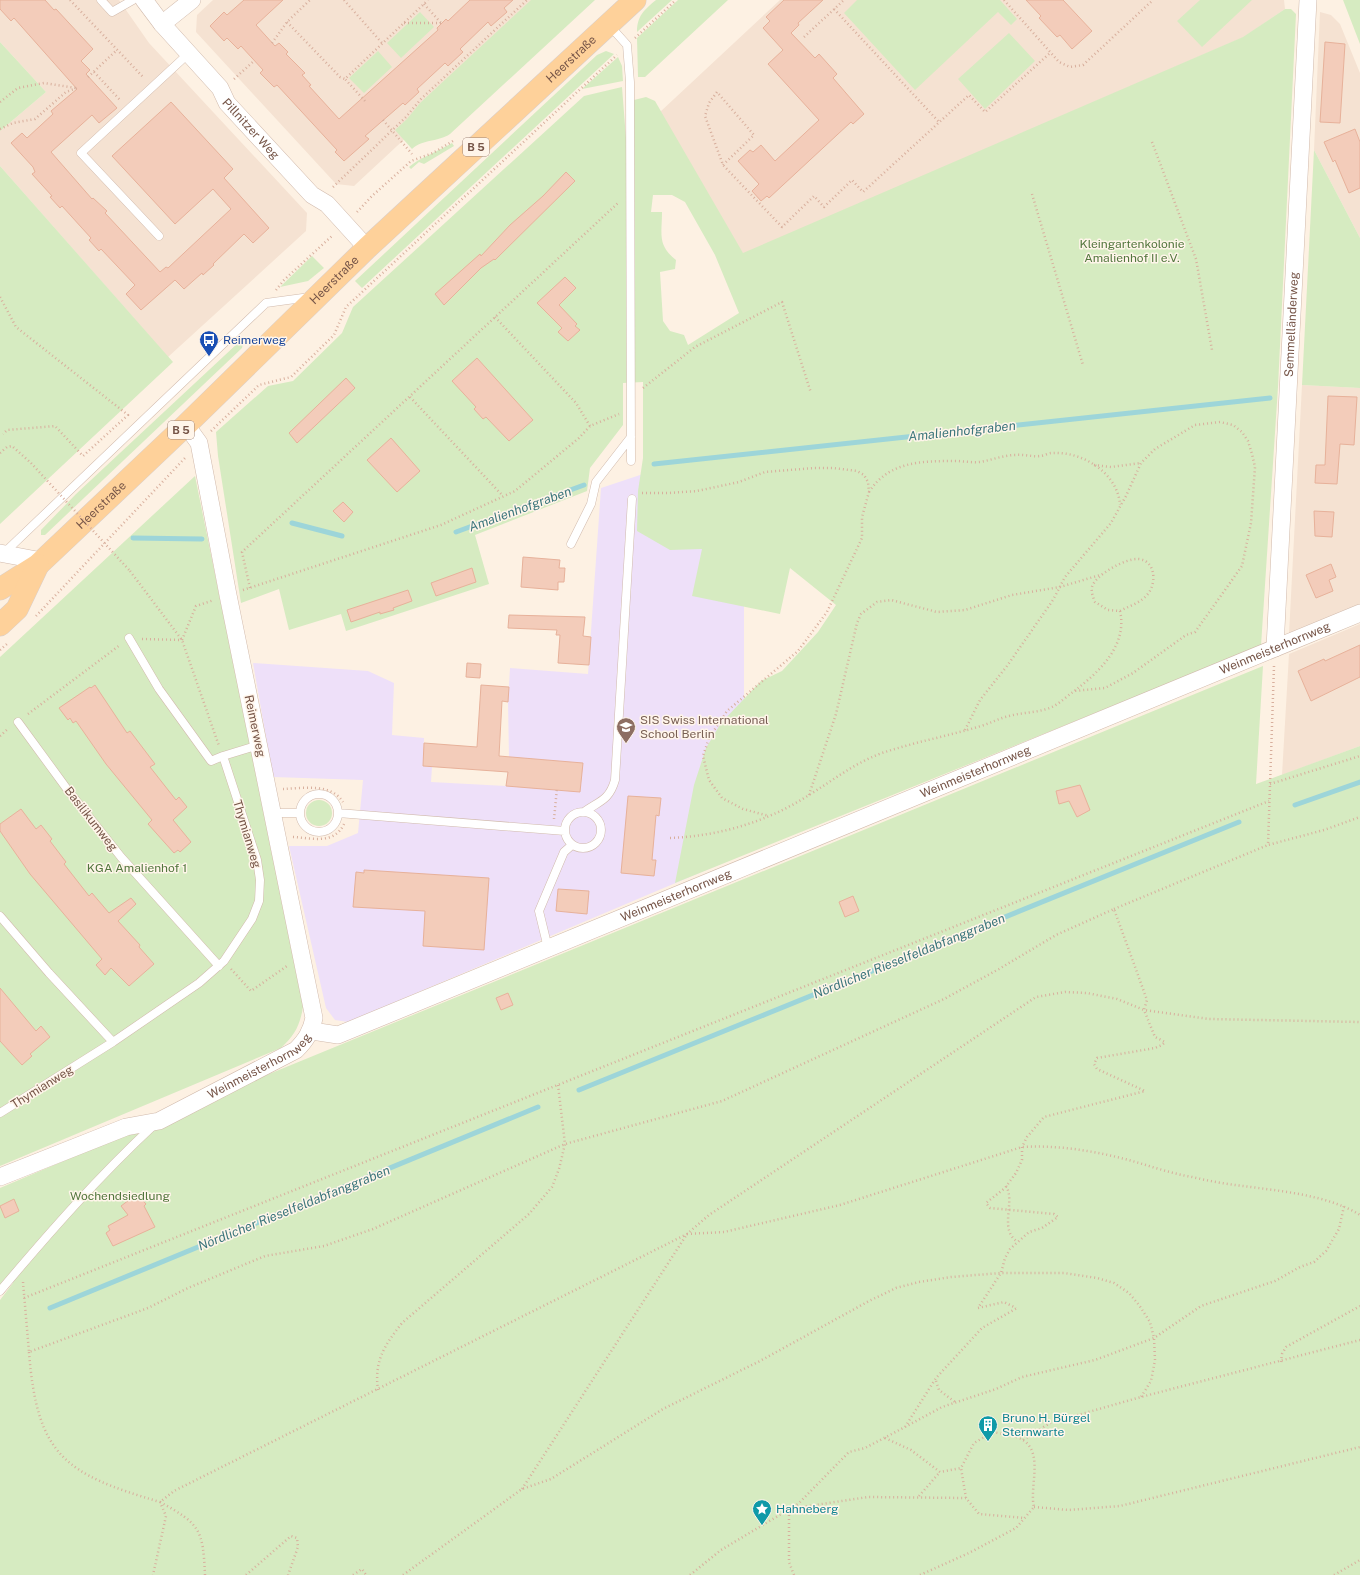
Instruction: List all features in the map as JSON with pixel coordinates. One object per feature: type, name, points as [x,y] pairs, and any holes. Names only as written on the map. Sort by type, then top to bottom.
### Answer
[{"type":"main road","name":"Heerstraße","points":[[0,589],[40,563],[186,425],[367,248],[635,0]]},
{"type":"main road","name":"Heerstraße","points":[[0,625],[17,609],[40,563]]},
{"type":"street","name":"Pillnitzer Weg","points":[[144,0],[162,24],[220,88],[227,103],[232,109],[312,195],[327,204],[367,248]]},
{"type":"street","points":[[162,24],[192,0]]},
{"type":"street","name":"Semmelländerweg","points":[[1275,648],[1308,0]]},
{"type":"street","name":"Reimerweg","points":[[186,425],[199,443],[258,745],[302,955],[314,1018],[312,1031]]},
{"type":"street","points":[[2,553],[40,563]]},
{"type":"street","name":"Weinmeisterhornweg","points":[[0,1177],[126,1127],[159,1121],[296,1050],[306,1041],[312,1031],[338,1035],[1360,613]]},
{"type":"lane","points":[[101,0],[112,12],[132,0]]},
{"type":"lane","points":[[608,25],[627,45],[630,82],[631,461]]},
{"type":"lane","points":[[159,236],[81,153],[188,54]]},
{"type":"lane","points":[[2,553],[266,303],[318,296]]},
{"type":"lane","points":[[572,544],[591,504],[596,482],[631,437]]},
{"type":"lane","points":[[584,812],[595,817],[599,822],[601,834],[595,844],[590,847],[577,848],[568,841],[565,830],[566,825],[573,816],[584,812],[606,799],[612,791],[615,780],[632,499]]},
{"type":"lane","points":[[130,638],[158,689],[211,761],[258,745]]},
{"type":"lane","name":"Basilikumweg","points":[[18,722],[67,789],[121,856],[221,963]]},
{"type":"lane","name":"Thymianweg","points":[[1,1110],[113,1042],[200,983],[221,963],[252,919],[259,901],[260,880],[257,860],[223,756]]},
{"type":"lane","points":[[321,794],[332,799],[342,813],[332,827],[320,832],[309,829],[304,825],[300,813],[301,807],[308,797],[321,794]]},
{"type":"lane","points":[[273,813],[300,813]]},
{"type":"lane","points":[[342,813],[565,830]]},
{"type":"lane","points":[[548,948],[539,911],[564,852],[572,845]]},
{"type":"lane","points":[[0,916],[113,1042]]},
{"type":"lane","points":[[0,1291],[81,1197],[119,1158],[159,1121]]},
{"type":"path","points":[[70,0],[153,86]]},
{"type":"path","points":[[272,43],[287,22],[310,0]]},
{"type":"path","points":[[344,0],[382,43]]},
{"type":"path","points":[[345,79],[428,0]]},
{"type":"path","points":[[333,187],[406,117],[421,99],[527,0]]},
{"type":"path","points":[[804,37],[844,0]]},
{"type":"path","points":[[1004,0],[1050,53],[1059,62],[1070,67],[1083,65],[1153,0]]},
{"type":"path","points":[[404,23],[442,24],[424,4]]},
{"type":"path","points":[[834,9],[939,122]]},
{"type":"path","points":[[287,22],[340,77],[345,79],[365,101]]},
{"type":"path","points":[[88,77],[117,50]]},
{"type":"path","points":[[723,165],[754,135],[717,92],[709,103],[705,116],[723,165],[782,227],[814,196],[824,207],[852,180],[863,192],[969,95],[985,112],[1050,53]]},
{"type":"path","points":[[233,80],[254,61]]},
{"type":"path","points":[[94,72],[128,109]]},
{"type":"path","points":[[0,102],[18,88],[44,84],[77,88],[66,92],[35,119],[13,123],[0,129]]},
{"type":"path","points":[[35,617],[199,443],[259,385],[292,377],[334,335],[346,307],[574,93]]},
{"type":"path","points":[[383,120],[412,154]]},
{"type":"path","points":[[354,216],[372,196],[411,161],[433,153],[458,137]]},
{"type":"path","points":[[1152,142],[1196,259],[1212,350]]},
{"type":"path","points":[[1032,194],[1083,365]]},
{"type":"path","points":[[250,588],[242,552],[621,201],[630,195]]},
{"type":"path","points":[[278,288],[284,280],[337,231]]},
{"type":"path","points":[[0,296],[16,327],[128,415],[83,456],[55,426],[7,430],[3,434]]},
{"type":"path","points":[[631,399],[695,346],[782,302],[811,393]]},
{"type":"path","points":[[495,317],[576,403],[590,426]]},
{"type":"path","points":[[410,397],[503,496]]},
{"type":"path","points":[[237,592],[441,525],[515,491],[579,438],[590,426],[631,409]]},
{"type":"path","points":[[965,730],[980,700],[1007,666],[1081,557],[1108,528],[1130,489],[1141,463],[1155,449],[1195,425],[1220,422],[1232,425],[1242,432],[1248,441],[1255,467],[1251,522],[1246,554],[1242,566],[1195,632],[1186,635],[1133,673],[1106,688],[1074,691]]},
{"type":"path","points":[[0,453],[7,447],[12,446],[31,463],[130,571],[182,640],[215,737],[223,756]]},
{"type":"path","points":[[869,492],[884,474],[895,468],[927,462],[980,462],[1017,454],[1041,456],[1051,453],[1074,456],[1108,475],[1115,485],[1119,495],[1120,505]]},
{"type":"path","points":[[1092,465],[1111,467],[1141,463]]},
{"type":"path","points":[[632,499],[638,491],[643,493],[650,491],[669,493],[697,491],[739,482],[765,472],[833,468],[857,470],[864,475],[868,482],[869,492],[862,517],[862,538],[827,612],[814,632],[798,651],[727,712],[709,738],[703,756],[709,780],[714,789],[722,798],[743,809],[769,816]]},
{"type":"path","points":[[809,796],[836,714],[857,623],[862,614],[868,608],[878,602],[891,600],[937,612],[965,610],[1012,595],[1060,587],[1102,574],[1135,559],[1148,563],[1153,570],[1153,579],[1148,594],[1141,601],[1120,611],[1108,610],[1095,602],[1092,587],[1097,578],[1102,574]]},
{"type":"path","points":[[182,640],[196,606],[217,598]]},
{"type":"path","points":[[670,838],[696,837],[729,830],[769,816],[809,796],[848,768],[868,759],[904,746],[965,730],[1009,716],[1054,706],[1096,673],[1109,659],[1121,630],[1120,611]]},
{"type":"path","points":[[0,736],[130,638],[182,640]]},
{"type":"path","points":[[1268,845],[1275,648]]},
{"type":"path","points":[[1270,784],[1360,756]]},
{"type":"path","points":[[553,829],[557,788]]},
{"type":"path","points":[[276,789],[326,789],[340,798],[344,805],[342,813],[345,822],[341,830],[327,840],[287,837]]},
{"type":"path","points":[[24,1298],[1270,800]]},
{"type":"path","points":[[29,1352],[148,1308],[188,1288],[265,1256],[324,1246],[373,1229],[565,1144],[722,1101],[944,999],[999,970],[1056,936],[1114,909],[1268,845],[1324,830],[1360,817]]},
{"type":"path","points":[[905,1427],[936,1378],[982,1328],[1017,1308],[1004,1302],[978,1308],[1001,1273],[1005,1258],[1010,1249],[1029,1232],[1042,1228],[1058,1217],[1054,1214],[990,1208],[986,1203],[1006,1185],[1016,1173],[1022,1160],[1022,1147],[1027,1137],[1044,1118],[1145,1091],[1097,1069],[1094,1064],[1097,1058],[1162,1045],[1165,1042],[1155,1037],[1144,1010],[1147,1000],[1114,909]]},
{"type":"path","points":[[221,963],[251,991],[302,955]]},
{"type":"path","points":[[160,1502],[174,1491],[687,1234],[709,1215],[1036,997],[1065,992],[1087,993],[1117,999],[1144,1010],[1208,1019],[1360,1022]]},
{"type":"path","points":[[378,1390],[376,1375],[380,1357],[389,1340],[402,1323],[424,1302],[529,1214],[552,1187],[559,1169],[565,1144],[558,1085]]},
{"type":"path","points":[[687,1234],[724,1232],[840,1205],[1022,1147],[1047,1146],[1076,1148],[1121,1158],[1189,1177],[1288,1192],[1344,1206],[1360,1215]]},
{"type":"path","points":[[1006,1185],[1011,1200],[1008,1214],[1008,1226],[1012,1236],[1018,1242]]},
{"type":"path","points":[[690,1575],[721,1550],[798,1504],[849,1452],[865,1448],[936,1410],[955,1402],[996,1389],[1022,1377],[1095,1360],[1154,1338],[1200,1306],[1275,1281],[1318,1260],[1326,1251],[1339,1229],[1344,1206]]},
{"type":"path","points":[[522,1489],[687,1234]]},
{"type":"path","points":[[21,1266],[31,1385],[36,1407],[53,1446],[64,1459],[80,1472],[113,1488],[160,1502],[193,1522],[199,1534],[204,1552],[205,1575]]},
{"type":"path","points":[[403,1575],[522,1489],[551,1479],[663,1409],[760,1361],[869,1301],[896,1288],[919,1282],[951,1277],[1001,1273],[1064,1273],[1097,1278],[1114,1283],[1129,1293],[1139,1305],[1150,1322],[1154,1338],[1155,1360],[1150,1381],[1141,1397]]},
{"type":"path","points":[[1281,1362],[1282,1354],[1286,1348],[1360,1306]]},
{"type":"path","points":[[1023,1440],[1050,1423],[1141,1397],[1281,1362],[1360,1340]]},
{"type":"path","points":[[936,1378],[938,1390],[955,1402]]},
{"type":"path","points":[[1025,1518],[979,1514],[966,1498],[961,1468],[974,1443],[993,1432],[1023,1440],[1033,1451],[1035,1470],[1032,1499],[1034,1507]]},
{"type":"path","points":[[885,1438],[911,1450],[940,1472]]},
{"type":"path","points":[[1034,1507],[1068,1510],[1120,1506],[1360,1447]]},
{"type":"path","points":[[918,1497],[940,1472],[961,1468]]},
{"type":"path","points":[[789,1509],[868,1497],[966,1498]]},
{"type":"path","points":[[153,1575],[166,1516],[160,1502]]},
{"type":"path","points":[[920,1575],[969,1553],[1016,1528],[1034,1507]]},
{"type":"path","points":[[789,1509],[789,1562],[794,1575]]},
{"type":"path","points":[[246,1575],[291,1536],[297,1538],[298,1547],[288,1575]]},
{"type":"path","points":[[1334,1575],[1360,1560]]},
{"type":"path","points":[[353,1575],[362,1570],[366,1575]]},
{"type":"shaded area","points":[[0,0],[119,0],[149,43],[307,213],[306,231],[168,357],[0,166],[0,131],[46,92],[0,42]]},
{"type":"shaded area","points":[[213,0],[554,0],[354,186],[336,184],[196,32],[197,15]]},
{"type":"shaded area","points":[[780,0],[1284,0],[1285,9],[1244,37],[743,254],[660,112]]},
{"type":"shaded area","points":[[1320,12],[1331,15],[1340,24],[1360,73],[1360,238],[1314,150]]},
{"type":"shaded area","points":[[1302,385],[1360,388],[1360,604],[1289,634]]},
{"type":"shaded area","name":"SIS Swiss International School Berlin","points":[[744,461],[744,854],[348,1022],[335,1020],[326,1008],[289,846],[327,846],[358,833],[363,780],[273,777],[253,663],[368,671],[394,683],[392,735],[424,738],[423,766],[432,767],[431,782],[506,786],[509,757],[508,702],[510,668],[588,674],[601,488],[640,475]]},
{"type":"shaded area","points":[[1360,624],[1360,746],[1282,775],[1289,654]]},
{"type":"green space","points":[[531,0],[595,0],[450,134],[445,137],[426,142],[412,149],[395,130],[407,119],[420,103]]},
{"type":"green space","points":[[656,0],[672,0],[637,32],[640,17]]},
{"type":"green space","points":[[678,0],[728,0],[645,77],[638,77],[637,38]]},
{"type":"green space","points":[[857,0],[1000,0],[1017,19],[1011,25],[998,12],[915,90],[844,13]]},
{"type":"green space","points":[[1200,0],[1252,0],[1202,47],[1177,21]]},
{"type":"green space","points":[[1343,0],[1360,0],[1360,44]]},
{"type":"green space","name":"Kleingartenkolonie Amalienhof II e.V.","points":[[1285,9],[1291,9],[1296,14],[1278,387],[1261,646],[675,883],[694,785],[706,748],[721,723],[761,681],[782,671],[818,632],[836,605],[790,568],[780,614],[692,596],[702,549],[670,550],[637,531],[638,491],[643,458],[643,382],[623,383],[623,425],[590,468],[587,491],[475,535],[489,584],[346,631],[341,614],[289,630],[279,589],[241,603],[218,456],[216,432],[268,386],[293,381],[342,333],[353,307],[584,96],[622,87],[630,190],[634,100],[646,97],[655,101],[743,253],[1243,37]],"holes":[[[653,195],[672,195],[685,202],[715,255],[739,313],[688,345],[684,335],[670,331],[663,321],[660,272],[675,269],[676,260],[670,255],[663,244],[661,233],[662,212],[651,212]]]},
{"type":"green space","points":[[420,12],[434,27],[401,58],[387,43]]},
{"type":"green space","points":[[1009,33],[1035,61],[985,109],[958,79]]},
{"type":"green space","points":[[0,42],[46,92],[0,131]]},
{"type":"green space","points":[[378,51],[392,67],[364,93],[349,78]]},
{"type":"green space","points":[[606,51],[614,54],[362,288],[355,281],[597,55]]},
{"type":"green space","points":[[618,57],[622,66],[623,81],[582,89]]},
{"type":"green space","points":[[452,143],[454,146],[424,164],[419,162],[411,169],[409,167],[418,161]]},
{"type":"green space","points":[[1314,150],[1360,238],[1360,388],[1302,385]]},
{"type":"green space","points":[[0,166],[173,362],[0,524]]},
{"type":"green space","points":[[312,256],[324,268],[308,281],[280,287]]},
{"type":"green space","points":[[239,342],[243,343],[242,348],[45,535],[41,535],[41,530],[76,494]]},
{"type":"green space","name":"KGA Amalienhof 1","points":[[195,476],[303,1007],[300,1019],[290,1039],[281,1048],[0,1166],[0,657]]},
{"type":"green space","name":"Wochendsiedlung","points":[[1263,666],[1256,784],[1360,746],[1360,1575],[0,1575],[0,1300],[13,1283],[0,1289],[0,1188],[257,1079]]},
{"type":"green space","points":[[319,800],[328,804],[332,813],[328,822],[319,826],[310,822],[306,813],[310,804]]},
{"type":"building","points":[[0,0],[45,0],[54,10],[56,9],[93,49],[81,61],[90,70],[86,74],[117,108],[99,123],[92,115],[51,152],[92,199],[93,198],[107,211],[105,213],[160,272],[166,267],[168,268],[231,209],[213,189],[175,224],[112,156],[171,102],[233,169],[224,178],[269,228],[253,243],[244,234],[203,275],[202,273],[184,289],[175,280],[141,310],[126,294],[135,285],[101,249],[99,251],[89,240],[91,238],[62,206],[60,208],[50,197],[52,196],[32,174],[35,172],[33,167],[11,143],[22,133],[27,138],[53,114],[51,111],[77,89],[14,18],[11,21],[0,9]]},
{"type":"building","points":[[244,0],[283,0],[256,25],[275,46],[279,43],[288,52],[286,54],[305,73],[302,75],[311,85],[309,86],[339,119],[438,30],[437,28],[446,19],[448,21],[470,0],[513,0],[504,8],[507,12],[491,26],[488,22],[460,49],[463,52],[448,66],[445,63],[417,89],[419,92],[405,105],[403,103],[365,136],[369,139],[344,161],[335,152],[337,150],[277,85],[274,87],[260,73],[263,70],[241,46],[238,49],[227,38],[224,41],[210,26],[224,12],[227,15]]},
{"type":"building","points":[[784,0],[823,0],[798,23],[799,25],[791,33],[815,58],[819,54],[837,74],[833,78],[864,114],[853,124],[851,122],[769,198],[767,196],[761,201],[752,191],[759,184],[738,161],[750,150],[753,152],[761,145],[775,161],[819,120],[768,64],[783,50],[763,28],[770,21],[766,17]]},
{"type":"building","points":[[1026,0],[1063,0],[1092,31],[1072,49],[1060,35],[1057,37],[1039,18],[1041,16]]},
{"type":"building","points":[[1325,42],[1345,44],[1340,123],[1320,122]]},
{"type":"building","points":[[1355,129],[1360,142],[1360,188],[1349,193],[1335,160],[1333,162],[1324,142]]},
{"type":"building","points":[[566,172],[575,181],[495,260],[494,259],[481,268],[444,305],[435,294],[480,254],[481,256],[510,225],[543,196]]},
{"type":"building","points":[[565,277],[576,288],[559,305],[577,324],[575,326],[580,330],[568,341],[558,332],[562,328],[537,303]]},
{"type":"building","points":[[477,358],[533,420],[509,441],[486,417],[483,419],[474,409],[476,407],[452,381]]},
{"type":"building","points":[[346,378],[355,388],[297,443],[289,433]]},
{"type":"building","points":[[1328,396],[1357,397],[1354,445],[1340,444],[1337,484],[1315,483],[1316,465],[1325,465]]},
{"type":"building","points":[[391,438],[420,471],[397,492],[367,460]]},
{"type":"building","points":[[343,502],[353,512],[344,522],[333,511]]},
{"type":"building","points":[[1314,511],[1334,512],[1332,537],[1315,536]]},
{"type":"building","points":[[523,557],[560,560],[559,568],[565,568],[564,582],[558,582],[558,590],[521,587]]},
{"type":"building","points":[[1331,564],[1336,577],[1329,580],[1333,591],[1316,598],[1306,575]]},
{"type":"building","points":[[472,568],[476,582],[436,596],[431,583]]},
{"type":"building","points":[[408,590],[412,601],[393,608],[394,610],[380,614],[380,612],[351,622],[347,610]]},
{"type":"building","points":[[509,615],[585,617],[583,636],[591,637],[589,665],[558,663],[560,635],[556,635],[557,630],[508,628]]},
{"type":"building","points":[[1360,645],[1360,677],[1311,701],[1298,671],[1324,659],[1325,661]]},
{"type":"building","points":[[467,663],[481,664],[480,678],[466,677]]},
{"type":"building","points":[[95,685],[127,733],[130,731],[155,764],[150,767],[176,800],[179,797],[187,807],[173,820],[191,842],[180,852],[178,850],[174,853],[148,824],[152,820],[106,764],[76,721],[73,723],[70,718],[68,720],[59,708]]},
{"type":"building","points":[[481,685],[509,687],[508,702],[502,701],[499,756],[583,763],[580,792],[506,786],[508,772],[423,766],[424,743],[477,747]]},
{"type":"building","points":[[1080,785],[1090,810],[1077,817],[1069,801],[1059,804],[1056,791]]},
{"type":"building","points":[[628,796],[661,798],[659,816],[656,815],[652,860],[656,860],[654,876],[621,873]]},
{"type":"building","points":[[21,809],[36,829],[41,825],[52,839],[50,841],[66,862],[64,864],[89,896],[92,893],[109,913],[131,898],[136,904],[118,921],[140,945],[139,947],[154,964],[129,986],[111,968],[105,975],[96,965],[102,959],[30,874],[0,831],[0,824]]},
{"type":"building","points":[[364,870],[489,878],[484,950],[423,946],[425,911],[353,907],[356,872],[364,873]]},
{"type":"building","points":[[558,889],[589,891],[587,914],[556,911]]},
{"type":"building","points":[[853,896],[859,911],[845,917],[839,902]]},
{"type":"building","points":[[0,988],[36,1031],[41,1026],[50,1037],[30,1054],[32,1056],[22,1065],[0,1041]]},
{"type":"building","points":[[508,993],[513,1005],[501,1010],[496,998]]},
{"type":"building","points":[[137,1194],[146,1204],[144,1206],[155,1227],[113,1246],[106,1233],[110,1230],[108,1226],[128,1215],[121,1206]]},
{"type":"building","points":[[14,1199],[19,1211],[5,1218],[0,1206]]},
{"type":"waterway","name":"Amalienhofgraben","points":[[654,464],[1270,398]]},
{"type":"waterway","name":"Amalienhofgraben","points":[[456,532],[584,485]]},
{"type":"waterway","name":"Amalienhofgraben","points":[[292,523],[342,536]]},
{"type":"waterway","name":"Amalienhofgraben","points":[[133,538],[202,539]]},
{"type":"waterway","name":"Nördlicher Rieselfeldabfanggraben","points":[[1295,805],[1360,782]]},
{"type":"waterway","name":"Nördlicher Rieselfeldabfanggraben","points":[[579,1090],[1239,822]]},
{"type":"waterway","name":"Nördlicher Rieselfeldabfanggraben","points":[[50,1308],[538,1107]]},
{"type":"place","name":"Reimerweg","points":[[209,357]]},
{"type":"place","name":"SIS Swiss International School Berlin","points":[[626,744]]},
{"type":"place","name":"Bruno H. Bürgel Sternwarte","points":[[988,1442]]},
{"type":"place","name":"Hahneberg","points":[[762,1526]]}]
